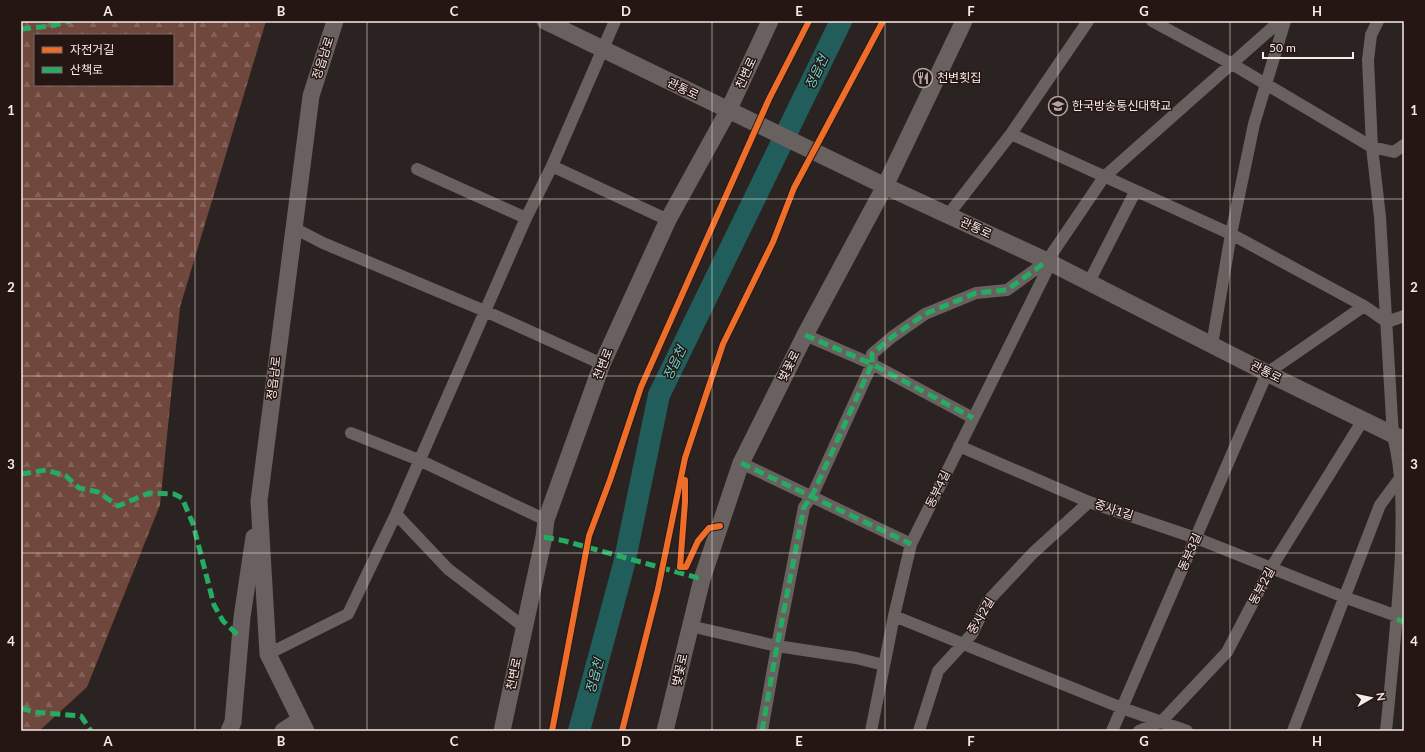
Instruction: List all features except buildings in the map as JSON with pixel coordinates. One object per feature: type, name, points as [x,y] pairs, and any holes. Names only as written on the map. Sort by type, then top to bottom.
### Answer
[{"type":"street","name":"정읍남로","points":[[303,726],[268,654],[259,501],[310,96],[335,21]]},
{"type":"street","name":"관통로","points":[[545,21],[728,111],[1049,262],[1267,373],[1399,438]]},
{"type":"street","points":[[268,654],[348,614],[396,514],[526,218],[552,166],[616,21]]},
{"type":"street","name":"천변로","points":[[502,731],[544,537],[546,520],[602,364],[668,220],[728,111],[770,21]]},
{"type":"street","name":"벚꽃로","points":[[665,731],[702,580],[740,463],[806,334],[885,186],[964,21]]},
{"type":"street","points":[[948,215],[1011,134],[1088,21]]},
{"type":"street","points":[[1152,21],[1267,84],[1372,147],[1394,152],[1404,145]]},
{"type":"street","points":[[762,731],[804,507],[812,496],[872,364],[872,354],[892,336],[925,314],[976,293],[1007,290],[1049,262],[1104,177],[1280,21]]},
{"type":"street","points":[[1212,345],[1231,234],[1254,124],[1285,21]]},
{"type":"street","points":[[1378,21],[1371,35],[1368,60],[1372,147],[1380,217],[1387,322],[1399,438],[1402,528],[1402,588],[1397,616],[1386,731]]},
{"type":"street","points":[[1011,134],[1135,192],[1231,234],[1364,306],[1387,322]]},
{"type":"street","points":[[552,166],[668,220]]},
{"type":"street","points":[[417,169],[526,218]]},
{"type":"street","points":[[1089,282],[1135,192]]},
{"type":"street","points":[[294,228],[323,243],[485,311],[602,364]]},
{"type":"street","name":"동부4길","points":[[871,731],[894,616],[911,544],[1049,262]]},
{"type":"street","points":[[1267,373],[1364,306]]},
{"type":"street","points":[[1387,322],[1404,316]]},
{"type":"street","points":[[806,334],[872,364],[973,418]]},
{"type":"street","name":"동부3길","points":[[1112,731],[1267,373]]},
{"type":"street","name":"동부2길","points":[[1139,731],[1162,721],[1227,652],[1271,568],[1363,420]]},
{"type":"street","points":[[351,433],[419,460],[546,520]]},
{"type":"street","name":"중사1길","points":[[959,446],[1089,502],[1196,538],[1344,597],[1397,616]]},
{"type":"street","points":[[740,463],[911,544]]},
{"type":"street","points":[[1293,731],[1380,505],[1400,478]]},
{"type":"street","points":[[229,731],[233,722],[242,617],[259,501]]},
{"type":"street","name":"중사2길","points":[[918,731],[938,671],[972,634],[988,601],[1033,554],[1089,502]]},
{"type":"street","points":[[396,514],[448,569],[524,627]]},
{"type":"street","points":[[894,616],[1122,708],[1187,731]]},
{"type":"street","points":[[690,626],[777,646],[829,653],[884,665]]},
{"type":"street","points":[[283,731],[303,726]]},
{"type":"green space","points":[[21,21],[266,21],[180,307],[160,505],[87,687],[39,731],[21,731]]},
{"type":"waterway","name":"정읍천","points":[[579,731],[624,564],[659,395],[841,21]]},
{"type":"marked path","points":[[21,29],[51,26],[70,21]]},
{"type":"marked path","points":[[805,335],[872,364],[872,354],[892,337],[925,314],[976,293],[1007,290],[1047,261]]},
{"type":"marked path","points":[[762,731],[804,507],[812,496],[872,364],[973,418]]},
{"type":"marked path","points":[[741,463],[911,544]]},
{"type":"marked path","points":[[21,474],[46,470],[66,476],[79,488],[98,492],[118,506],[149,493],[174,494],[182,498],[193,524],[214,605],[223,621],[240,637]]},
{"type":"marked path","points":[[544,537],[565,541],[702,579]]},
{"type":"marked path","points":[[1397,619],[1404,622]]},
{"type":"marked path","points":[[21,708],[34,712],[81,716],[91,731]]},
{"type":"cycle path","points":[[552,731],[589,536],[610,480],[641,387],[769,99],[809,21]]},
{"type":"cycle path","points":[[622,731],[658,589],[685,458],[723,344],[773,242],[794,188],[883,21]]},
{"type":"cycle path","points":[[685,480],[685,502],[680,567],[686,567],[698,541],[709,528],[720,526]]},
{"type":"place","name":"천변횟집","points":[[923,78]]},
{"type":"place","name":"한국방송통신대학교","points":[[1058,106]]}]
